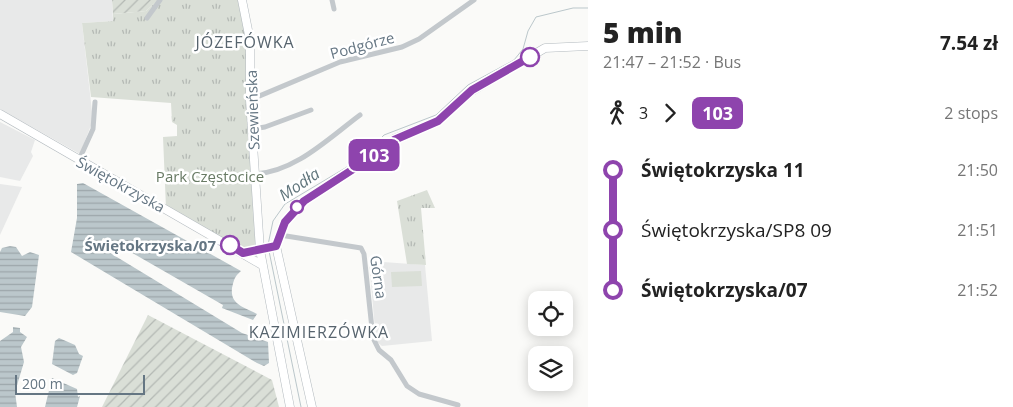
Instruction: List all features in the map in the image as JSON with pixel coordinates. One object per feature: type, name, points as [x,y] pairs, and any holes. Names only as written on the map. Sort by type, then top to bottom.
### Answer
[{"type":"street","points":[[147,18],[160,0]]},
{"type":"street","name":"Szewieńska","points":[[242,0],[250,40],[250,100],[255,174],[268,248]]},
{"type":"street","points":[[332,0],[334,9]]},
{"type":"street","name":"Podgórze","points":[[250,100],[340,62],[402,47],[419,39],[474,0]]},
{"type":"street","points":[[290,407],[286,377],[262,265],[268,248],[280,235],[291,214],[304,201],[394,140],[438,121],[472,90],[545,48],[588,46]]},
{"type":"street","points":[[79,160],[93,129],[95,102]]},
{"type":"street","points":[[252,129],[265,127],[311,110]]},
{"type":"street","name":"Świętokrzyska","points":[[0,114],[262,265]]},
{"type":"street","points":[[255,174],[270,173],[296,161],[360,115]]},
{"type":"street","name":"Górna","points":[[280,235],[361,248],[364,254],[373,338],[379,350],[391,360],[407,386],[419,394],[458,405]]},
{"type":"street","points":[[243,253],[268,248]]},
{"type":"street","points":[[268,248],[312,407]]},
{"type":"shaded area","points":[[0,0],[112,0],[113,21],[82,23],[93,120],[80,154],[0,109]]},
{"type":"shaded area","points":[[0,122],[35,140],[31,152],[33,156],[20,181],[0,177]]},
{"type":"shaded area","points":[[83,183],[241,271],[235,279],[232,294],[239,305],[257,314],[253,320],[222,308],[223,305],[108,239],[103,238],[100,243],[102,248],[242,333],[268,342],[269,363],[264,366],[257,363],[71,252],[77,218],[77,184]]},
{"type":"shaded area","points":[[0,184],[22,187],[0,235]]},
{"type":"shaded area","points":[[16,247],[22,256],[30,252],[39,255],[32,307],[25,316],[0,312],[0,252],[2,248]]},
{"type":"shaded area","points":[[369,261],[425,265],[432,341],[382,346],[376,341]]},
{"type":"shaded area","points":[[13,327],[20,328],[20,332],[27,337],[21,347],[24,362],[15,392],[17,407],[0,407],[0,341],[13,332]]},
{"type":"shaded area","points":[[59,338],[75,345],[79,354],[83,356],[77,373],[73,375],[52,364],[55,341]]},
{"type":"shaded area","points":[[52,378],[77,389],[78,397],[80,396],[77,407],[45,407]]},
{"type":"green space","points":[[112,0],[158,0],[146,11],[113,14]]},
{"type":"green space","name":"Park Częstocice","points":[[158,0],[242,0],[249,29],[260,250],[243,253],[166,208],[163,137],[177,136],[177,125],[172,122],[171,103],[91,97],[82,23],[113,21],[113,14],[146,11]]},
{"type":"green space","points":[[427,190],[435,208],[421,208],[426,265],[407,264],[397,201]]},
{"type":"green space","points":[[421,271],[422,286],[392,287],[391,272]]},
{"type":"green space","points":[[148,315],[272,380],[279,407],[102,407]]},
{"type":"waterway","name":"Modła","points":[[268,245],[273,221],[285,204],[362,158],[384,135],[436,115],[468,85],[514,60],[523,49],[528,31],[536,17],[573,8],[588,8]]},
{"type":"waterway","name":"Modła","points":[[269,251],[301,407]]},
{"type":"bus line","name":"103","points":[[230,245],[243,253],[276,246],[285,222],[304,201],[402,135],[438,121],[472,90],[530,57]]},
{"type":"place","name":"Świętokrzyska/07","points":[[230,245]]},
{"type":"district","name":"JÓZEFÓWKA","points":[[245,42]]},
{"type":"district","name":"KAZIMIERZÓWKA","points":[[319,332]]}]
